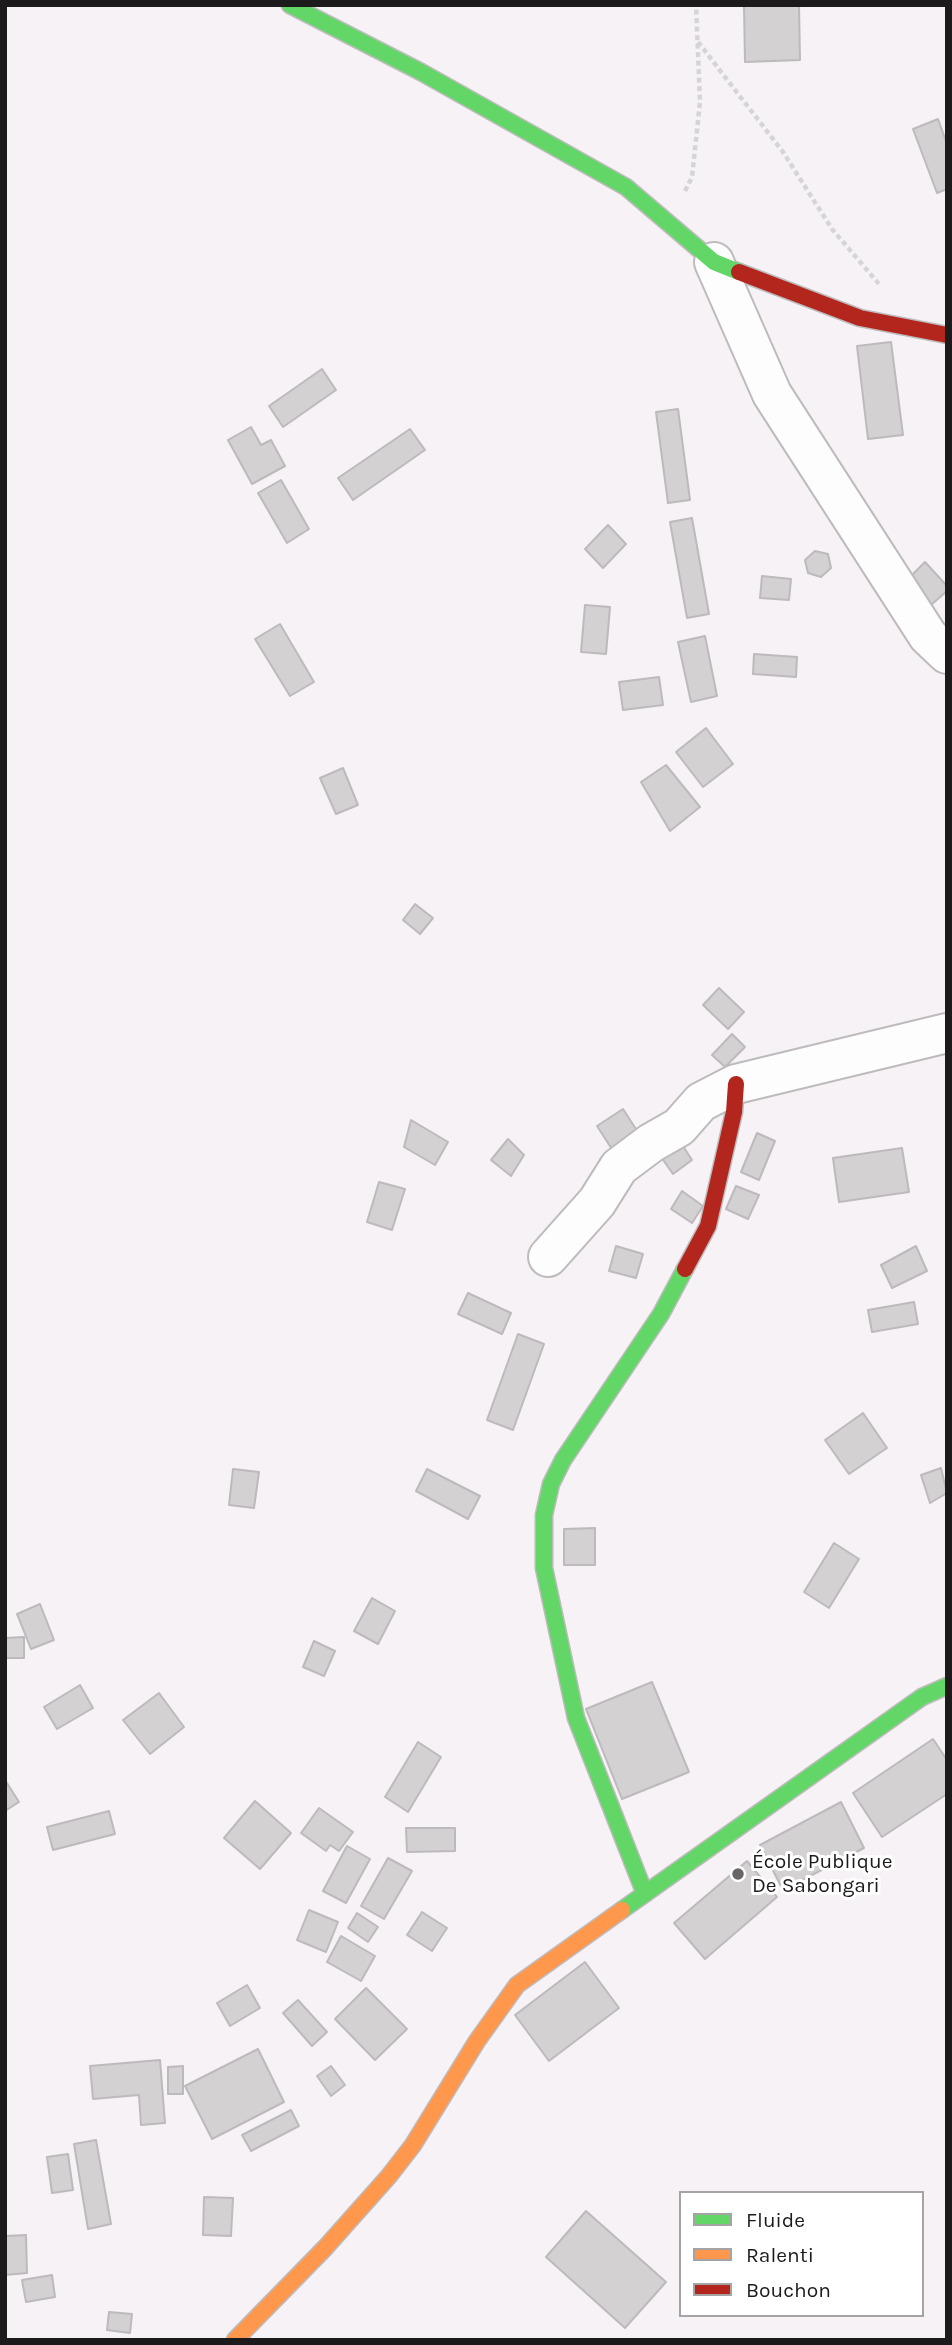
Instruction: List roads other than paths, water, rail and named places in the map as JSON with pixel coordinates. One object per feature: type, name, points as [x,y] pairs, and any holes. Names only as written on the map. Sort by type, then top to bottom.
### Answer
[{"type":"street","points":[[290,5],[421,72],[626,187],[714,262],[860,317],[947,335]]},
{"type":"street","points":[[714,262],[772,394],[928,636],[947,654]]},
{"type":"street","points":[[548,1257],[597,1202],[619,1167],[651,1143],[679,1127],[701,1102],[736,1084],[947,1034]]},
{"type":"street","points":[[645,1894],[576,1718],[544,1569],[544,1515],[551,1484],[563,1460],[661,1314],[708,1226],[734,1112],[736,1084]]},
{"type":"street","points":[[235,2340],[314,2260],[411,2149],[483,2031],[517,1985],[922,1697],[947,1686]]},
{"type":"place","name":"École Publique De Sabongari","points":[[738,1874]]}]
